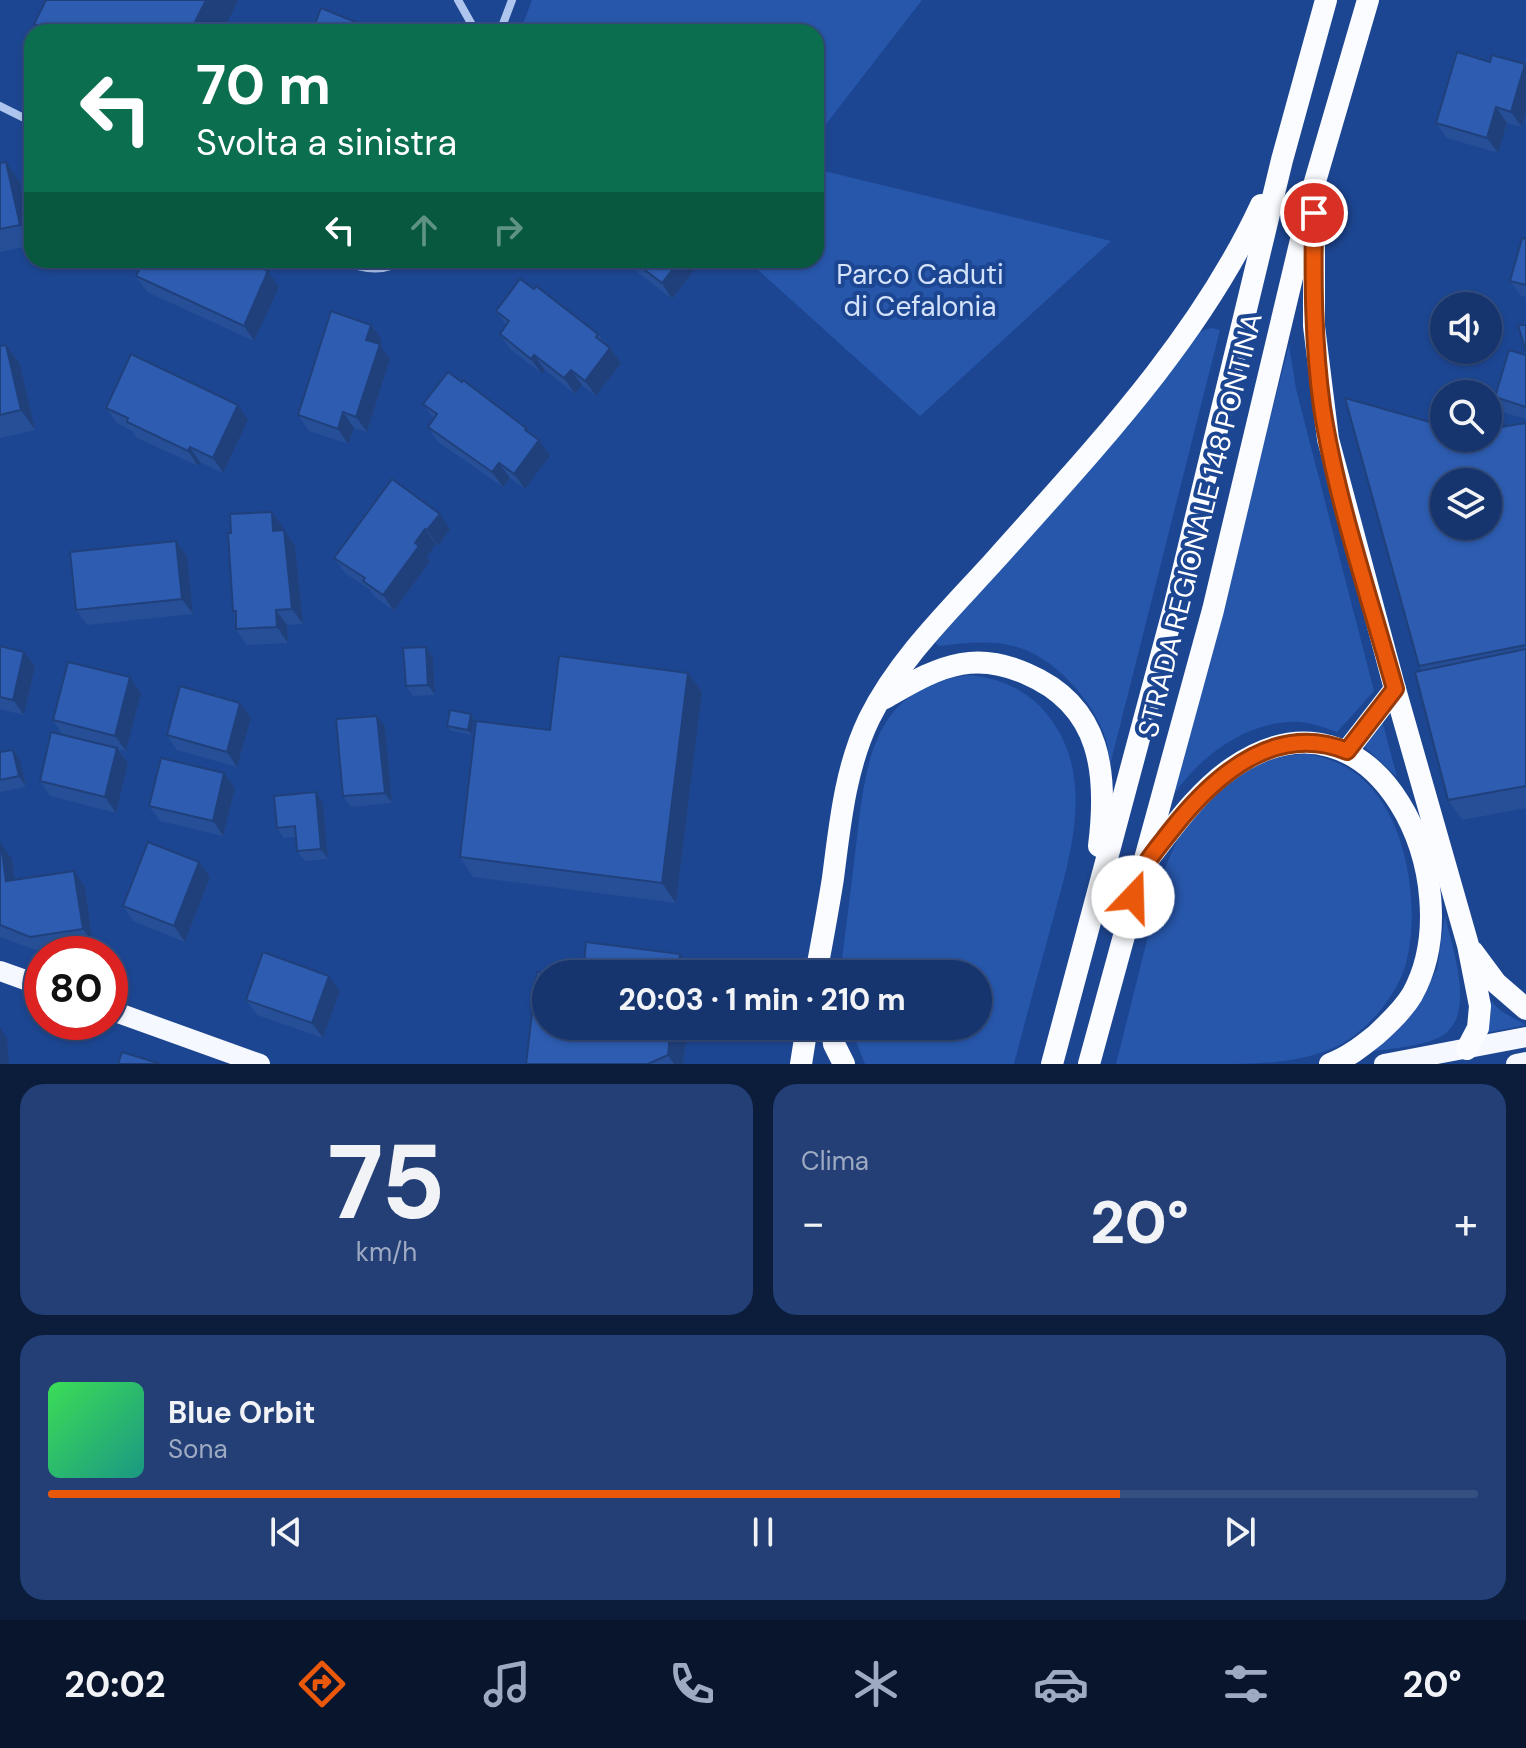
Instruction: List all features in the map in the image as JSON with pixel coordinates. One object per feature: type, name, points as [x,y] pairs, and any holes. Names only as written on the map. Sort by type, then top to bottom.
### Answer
[{"type":"highway","name":"STRADA REGIONALE 148 PONTINA","points":[[1052,1064],[1175,604],[1282,160],[1326,0]]},
{"type":"highway","name":"STRADA REGIONALE 148 PONTINA","points":[[1089,1064],[1213,610],[1314,185],[1368,0]]},
{"type":"highway","points":[[819,960],[849,774],[862,735],[878,702],[922,643],[1091,452],[1191,328],[1227,273],[1282,160]]},
{"type":"highway","points":[[1314,185],[1313,296],[1323,409],[1332,461],[1468,945],[1480,1006],[1478,1028],[1467,1049]]},
{"type":"highway","points":[[878,702],[935,671],[960,664],[982,663],[1009,667],[1030,675],[1072,705],[1090,731],[1102,781],[1101,828],[1090,917]]},
{"type":"highway","points":[[1347,751],[1395,689]]},
{"type":"highway","points":[[1141,869],[1196,800],[1221,776],[1269,750],[1301,743],[1324,743],[1347,751],[1387,784],[1407,817],[1424,867],[1431,908],[1431,932],[1420,978],[1400,1012],[1362,1046],[1330,1064]]},
{"type":"highway","points":[[828,960],[830,896]]},
{"type":"highway","points":[[1468,945],[1496,983],[1526,1009]]},
{"type":"highway","points":[[830,1040],[831,1064]]},
{"type":"highway","points":[[833,1040],[844,1064]]},
{"type":"main road","points":[[0,971],[24,980]]},
{"type":"main road","points":[[128,1016],[260,1064]]},
{"type":"main road","points":[[1384,1064],[1526,1037]]},
{"type":"main road","points":[[1443,1064],[1467,1049]]},
{"type":"main road","points":[[1516,1064],[1526,1062]]},
{"type":"street","points":[[458,0],[472,24]]},
{"type":"street","points":[[503,24],[512,0]]},
{"type":"street","points":[[0,106],[24,118]]},
{"type":"street","points":[[357,268],[381,268]]},
{"type":"green space","points":[[532,0],[922,0],[824,127],[824,24],[523,24]]},
{"type":"green space","name":"Parco Caduti di Cefalonia","points":[[824,171],[1111,241],[920,416],[756,268],[824,268]]},
{"type":"green space","points":[[1212,328],[1220,330],[1110,765],[1104,733],[1096,716],[1077,690],[1054,667],[1027,650],[1004,644],[939,646],[934,642],[1198,332]]},
{"type":"green space","points":[[1289,345],[1296,389],[1374,691],[1337,732],[1300,722],[1263,726],[1245,733],[1212,753],[1174,794]]},
{"type":"green space","points":[[970,675],[1006,684],[1026,695],[1052,721],[1066,745],[1073,771],[1076,798],[1070,853],[1014,1064],[865,1064],[856,1040],[992,1040],[992,960],[842,960],[865,781],[872,755],[881,731],[895,711],[914,694],[938,682]]},
{"type":"green space","points":[[1381,717],[1397,777],[1364,746]]},
{"type":"green space","points":[[1309,754],[1335,762],[1359,776],[1389,813],[1399,837],[1406,863],[1412,916],[1406,963],[1396,988],[1380,1011],[1360,1031],[1323,1052],[1277,1062],[1245,1064],[1116,1064],[1165,868],[1183,827],[1215,791],[1269,757]]},
{"type":"green space","points":[[1445,915],[1460,982],[1457,1016],[1450,1029],[1430,1041],[1370,1052],[1423,996],[1437,969]]},
{"type":"green space","points":[[1487,997],[1501,1011],[1526,1025],[1485,1033]]},
{"type":"building","points":[[46,0],[206,0],[194,24],[34,24]]},
{"type":"building","points":[[321,8],[360,24],[315,24]]},
{"type":"building","points":[[1457,52],[1490,62],[1492,55],[1525,64],[1511,112],[1496,107],[1487,138],[1436,123]]},
{"type":"building","points":[[6,162],[20,225],[0,229],[0,163]]},
{"type":"building","points":[[1522,238],[1526,239],[1526,285],[1510,281]]},
{"type":"building","points":[[140,268],[261,268],[268,271],[244,326],[136,276]]},
{"type":"building","points":[[642,268],[674,268],[662,283]]},
{"type":"building","points":[[520,279],[534,289],[536,286],[598,334],[596,337],[610,348],[585,381],[571,370],[564,378],[534,355],[531,359],[500,334],[509,321],[496,311]]},
{"type":"building","points":[[331,311],[371,325],[366,340],[380,344],[356,417],[343,412],[338,429],[298,415]]},
{"type":"building","points":[[1518,325],[1526,325],[1526,352]]},
{"type":"building","points":[[6,345],[21,410],[0,415],[0,346]]},
{"type":"building","points":[[1509,350],[1526,355],[1526,407],[1502,399],[1500,380]]},
{"type":"building","points":[[131,354],[238,405],[213,458],[190,447],[188,451],[127,422],[128,418],[106,408]]},
{"type":"building","points":[[448,372],[463,380],[539,440],[514,474],[499,463],[492,472],[428,427],[437,414],[423,404]]},
{"type":"building","points":[[1345,398],[1430,422],[1430,452],[1502,452],[1502,427],[1526,423],[1526,645],[1419,666]]},
{"type":"building","points":[[392,479],[440,514],[415,543],[419,546],[383,595],[363,581],[365,578],[334,558]]},
{"type":"building","points":[[272,512],[273,531],[284,530],[292,609],[276,610],[277,627],[236,629],[228,533],[231,533],[230,514]]},
{"type":"building","points":[[176,541],[182,599],[76,610],[70,552]]},
{"type":"building","points":[[0,646],[24,652],[13,700],[0,697]]},
{"type":"building","points":[[426,647],[428,685],[406,686],[403,648]]},
{"type":"building","points":[[1526,649],[1526,786],[1448,800],[1415,672]]},
{"type":"building","points":[[559,656],[688,673],[662,883],[460,857],[476,721],[550,730]]},
{"type":"building","points":[[68,662],[130,677],[115,736],[53,720]]},
{"type":"building","points":[[180,686],[240,703],[227,752],[167,735]]},
{"type":"building","points":[[450,710],[471,714],[468,730],[447,726]]},
{"type":"building","points":[[377,716],[385,793],[343,796],[336,719]]},
{"type":"building","points":[[51,732],[117,748],[105,797],[40,781]]},
{"type":"building","points":[[13,750],[19,776],[0,780],[0,752]]},
{"type":"building","points":[[161,758],[224,773],[213,821],[149,806]]},
{"type":"building","points":[[316,792],[321,849],[297,851],[295,826],[277,828],[274,796]]},
{"type":"building","points":[[148,842],[199,862],[174,926],[123,906]]},
{"type":"building","points":[[0,844],[6,881],[74,871],[83,929],[28,936],[0,925]]},
{"type":"building","points":[[586,942],[680,954],[679,960],[584,960]]},
{"type":"building","points":[[263,952],[329,976],[312,1023],[246,1000]]},
{"type":"building","points":[[532,1014],[532,1040],[670,1040],[668,1055],[648,1064],[526,1064]]},
{"type":"building","points":[[122,1052],[161,1064],[118,1064]]},
{"type":"route","points":[[1133,897],[1141,869],[1196,800],[1221,776],[1246,760],[1280,747],[1312,742],[1347,751],[1395,689],[1332,461],[1323,409],[1314,326],[1314,213]]}]
